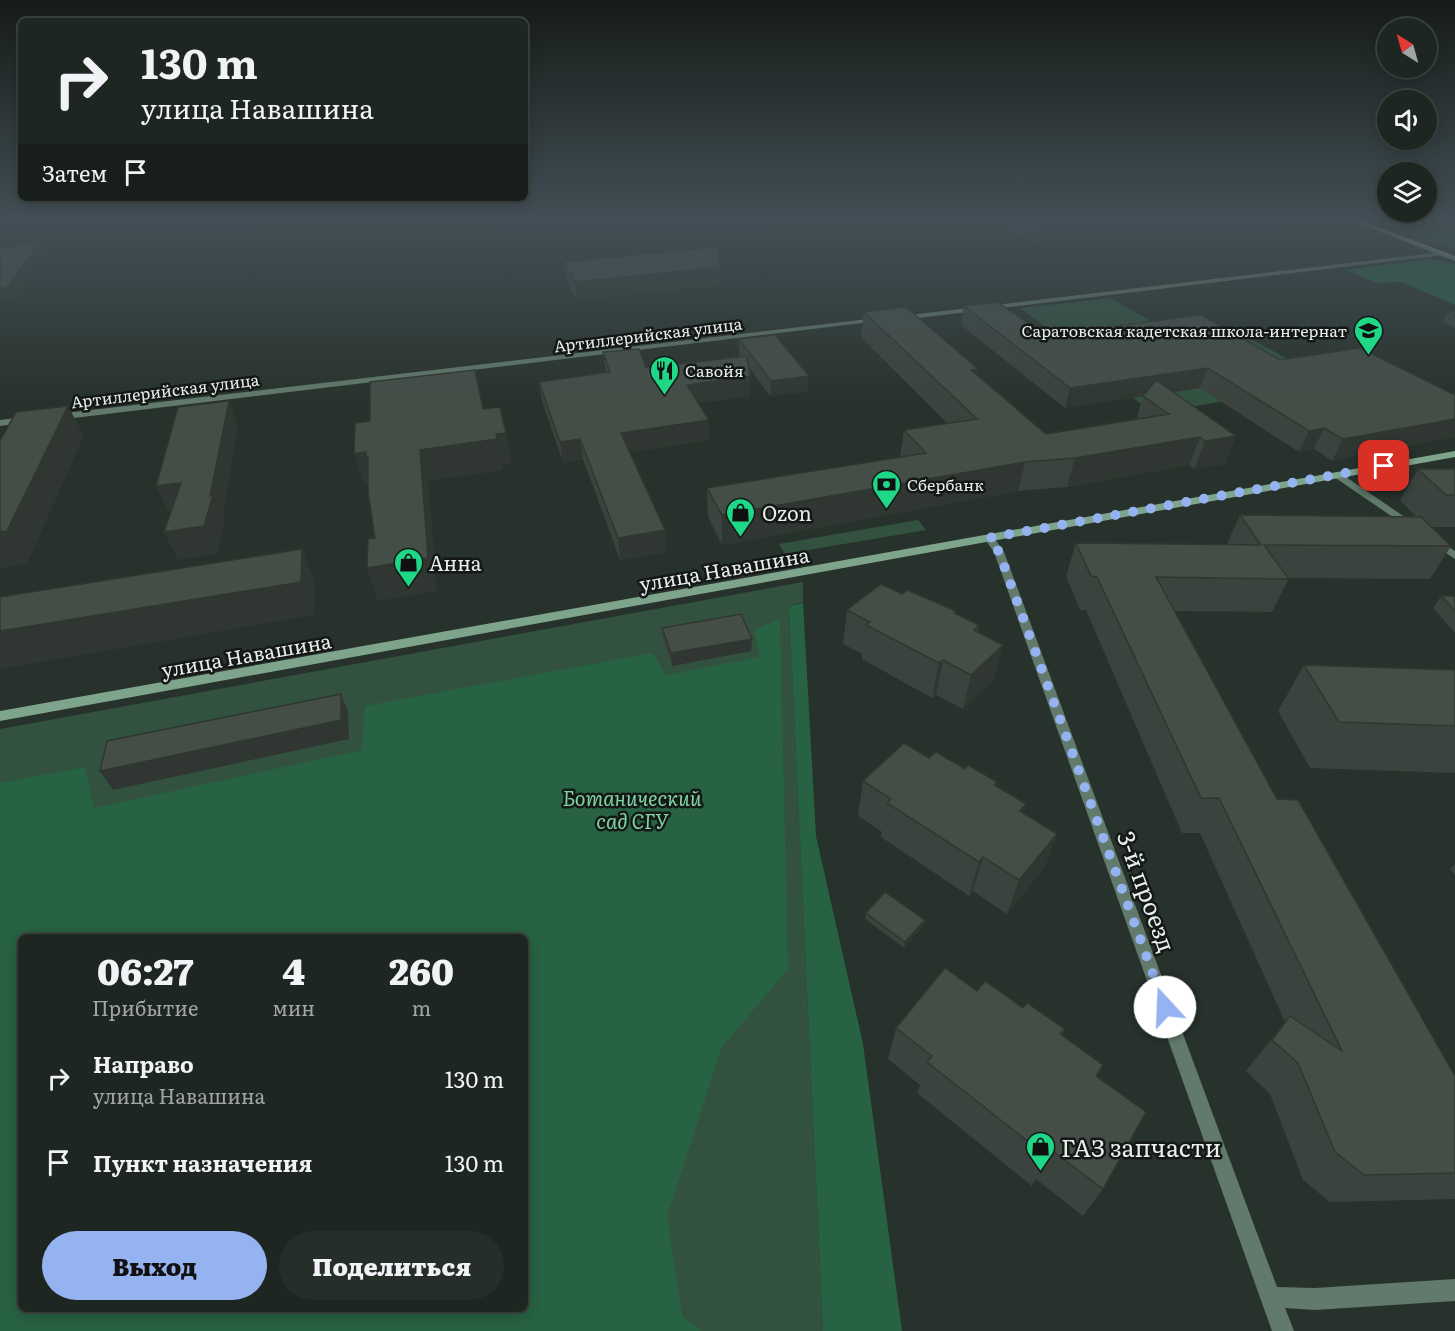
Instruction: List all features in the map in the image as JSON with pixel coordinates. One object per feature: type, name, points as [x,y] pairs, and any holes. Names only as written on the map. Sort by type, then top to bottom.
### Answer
[{"type":"main road","name":"улица Навашина","points":[[0,716],[1455,454]]},
{"type":"street","points":[[895,318],[1219,280]]},
{"type":"street","name":"Артиллерийская улица","points":[[47,418],[884,320]]},
{"type":"street","points":[[0,423],[35,419]]},
{"type":"street","points":[[1337,474],[1455,556]]},
{"type":"street","name":"3-й проезд","points":[[989,538],[999,552],[1283,1331]]},
{"type":"street","points":[[1270,1297],[1315,1299],[1455,1290]]},
{"type":"green space","points":[[1370,280],[1455,280],[1455,305],[1401,282],[1377,283]]},
{"type":"green space","points":[[1111,298],[1156,324],[1229,327],[1332,383],[1154,413],[1060,345],[1053,332],[1020,308]]},
{"type":"green space","points":[[918,520],[926,530],[785,554],[779,544]]},
{"type":"green space","name":"Ботанический сад СГУ","points":[[803,582],[803,602],[789,606],[823,1331],[0,1331],[0,729]]},
{"type":"green space","points":[[803,603],[816,836],[863,1044],[902,1331],[823,1331],[789,606]]},
{"type":"green space","name":"Ботанический сад СГУ","points":[[780,619],[788,969],[722,1047],[667,1216],[682,1316],[701,1331],[0,1331],[0,783],[85,767],[94,808],[362,750],[365,706],[652,653],[666,675],[760,657],[754,630]]},
{"type":"building","points":[[0,280],[12,280],[7,287],[0,288]]},
{"type":"building","points":[[998,302],[1044,335],[1201,315],[1280,360],[1360,348],[1455,395],[1455,419],[1343,439],[1324,428],[1309,431],[1208,368],[1070,388],[964,306]]},
{"type":"building","points":[[906,307],[978,369],[971,370],[1046,434],[1169,414],[1143,396],[1156,380],[1236,436],[1205,441],[1200,437],[1075,458],[1025,462],[722,515],[707,488],[926,453],[904,430],[977,419],[864,312]]},
{"type":"building","points":[[775,335],[809,376],[771,381],[739,339]]},
{"type":"building","points":[[639,349],[646,368],[747,356],[750,376],[687,385],[709,420],[621,433],[665,530],[618,538],[580,439],[560,442],[539,382],[610,372],[603,352]]},
{"type":"building","points":[[475,370],[483,409],[500,407],[506,433],[496,434],[497,439],[420,450],[428,558],[367,568],[368,539],[375,538],[368,492],[368,457],[366,457],[366,452],[354,454],[355,423],[370,421],[370,382]]},
{"type":"building","points":[[229,401],[210,496],[213,495],[204,526],[164,532],[181,483],[156,486],[178,407]]},
{"type":"building","points":[[68,406],[7,531],[0,532],[0,441],[16,412]]},
{"type":"building","points":[[1418,469],[1455,469],[1455,495],[1446,495]]},
{"type":"building","points":[[1240,515],[1421,517],[1451,546],[1264,545],[1289,579],[1156,577],[1277,799],[1298,800],[1455,1076],[1455,1173],[1364,1175],[1335,1152],[1298,1063],[1272,1040],[1290,1016],[1342,1051],[1219,798],[1201,798],[1097,577],[1091,576],[1076,543],[1261,545]]},
{"type":"building","points":[[302,549],[301,582],[0,631],[0,597]]},
{"type":"building","points":[[881,584],[902,594],[907,590],[956,611],[954,613],[979,625],[974,630],[1003,645],[971,675],[943,660],[939,663],[866,625],[870,622],[847,610]]},
{"type":"building","points":[[1441,596],[1455,596],[1455,611]]},
{"type":"building","points":[[741,614],[752,639],[671,653],[662,628]]},
{"type":"building","points":[[1304,665],[1455,670],[1455,726],[1339,722]]},
{"type":"building","points":[[341,694],[341,720],[100,771],[107,741]]},
{"type":"building","points":[[904,743],[929,758],[936,752],[965,769],[968,765],[997,782],[994,785],[1026,804],[1020,811],[1057,834],[1019,880],[983,857],[979,862],[887,803],[891,799],[863,781]]},
{"type":"building","points":[[885,892],[925,920],[905,942],[866,913]]},
{"type":"building","points":[[945,968],[977,991],[985,981],[1023,1008],[1027,1003],[1065,1029],[1060,1034],[1103,1065],[1096,1076],[1146,1112],[1103,1189],[1053,1151],[1049,1158],[927,1062],[932,1056],[896,1028]]},
{"type":"place","name":"Саратовская кадетская школа-интернат","points":[[1368,356]]},
{"type":"place","name":"Савойя","points":[[664,396]]},
{"type":"place","name":"Сбербанк","points":[[886,510]]},
{"type":"place","name":"Ozon","points":[[741,538]]},
{"type":"place","name":"Анна","points":[[408,588]]},
{"type":"place","name":"ГАЗ запчасти","points":[[1040,1172]]},
{"type":"route","points":[[1165,1007],[999,552],[989,538],[1384,466]]}]
